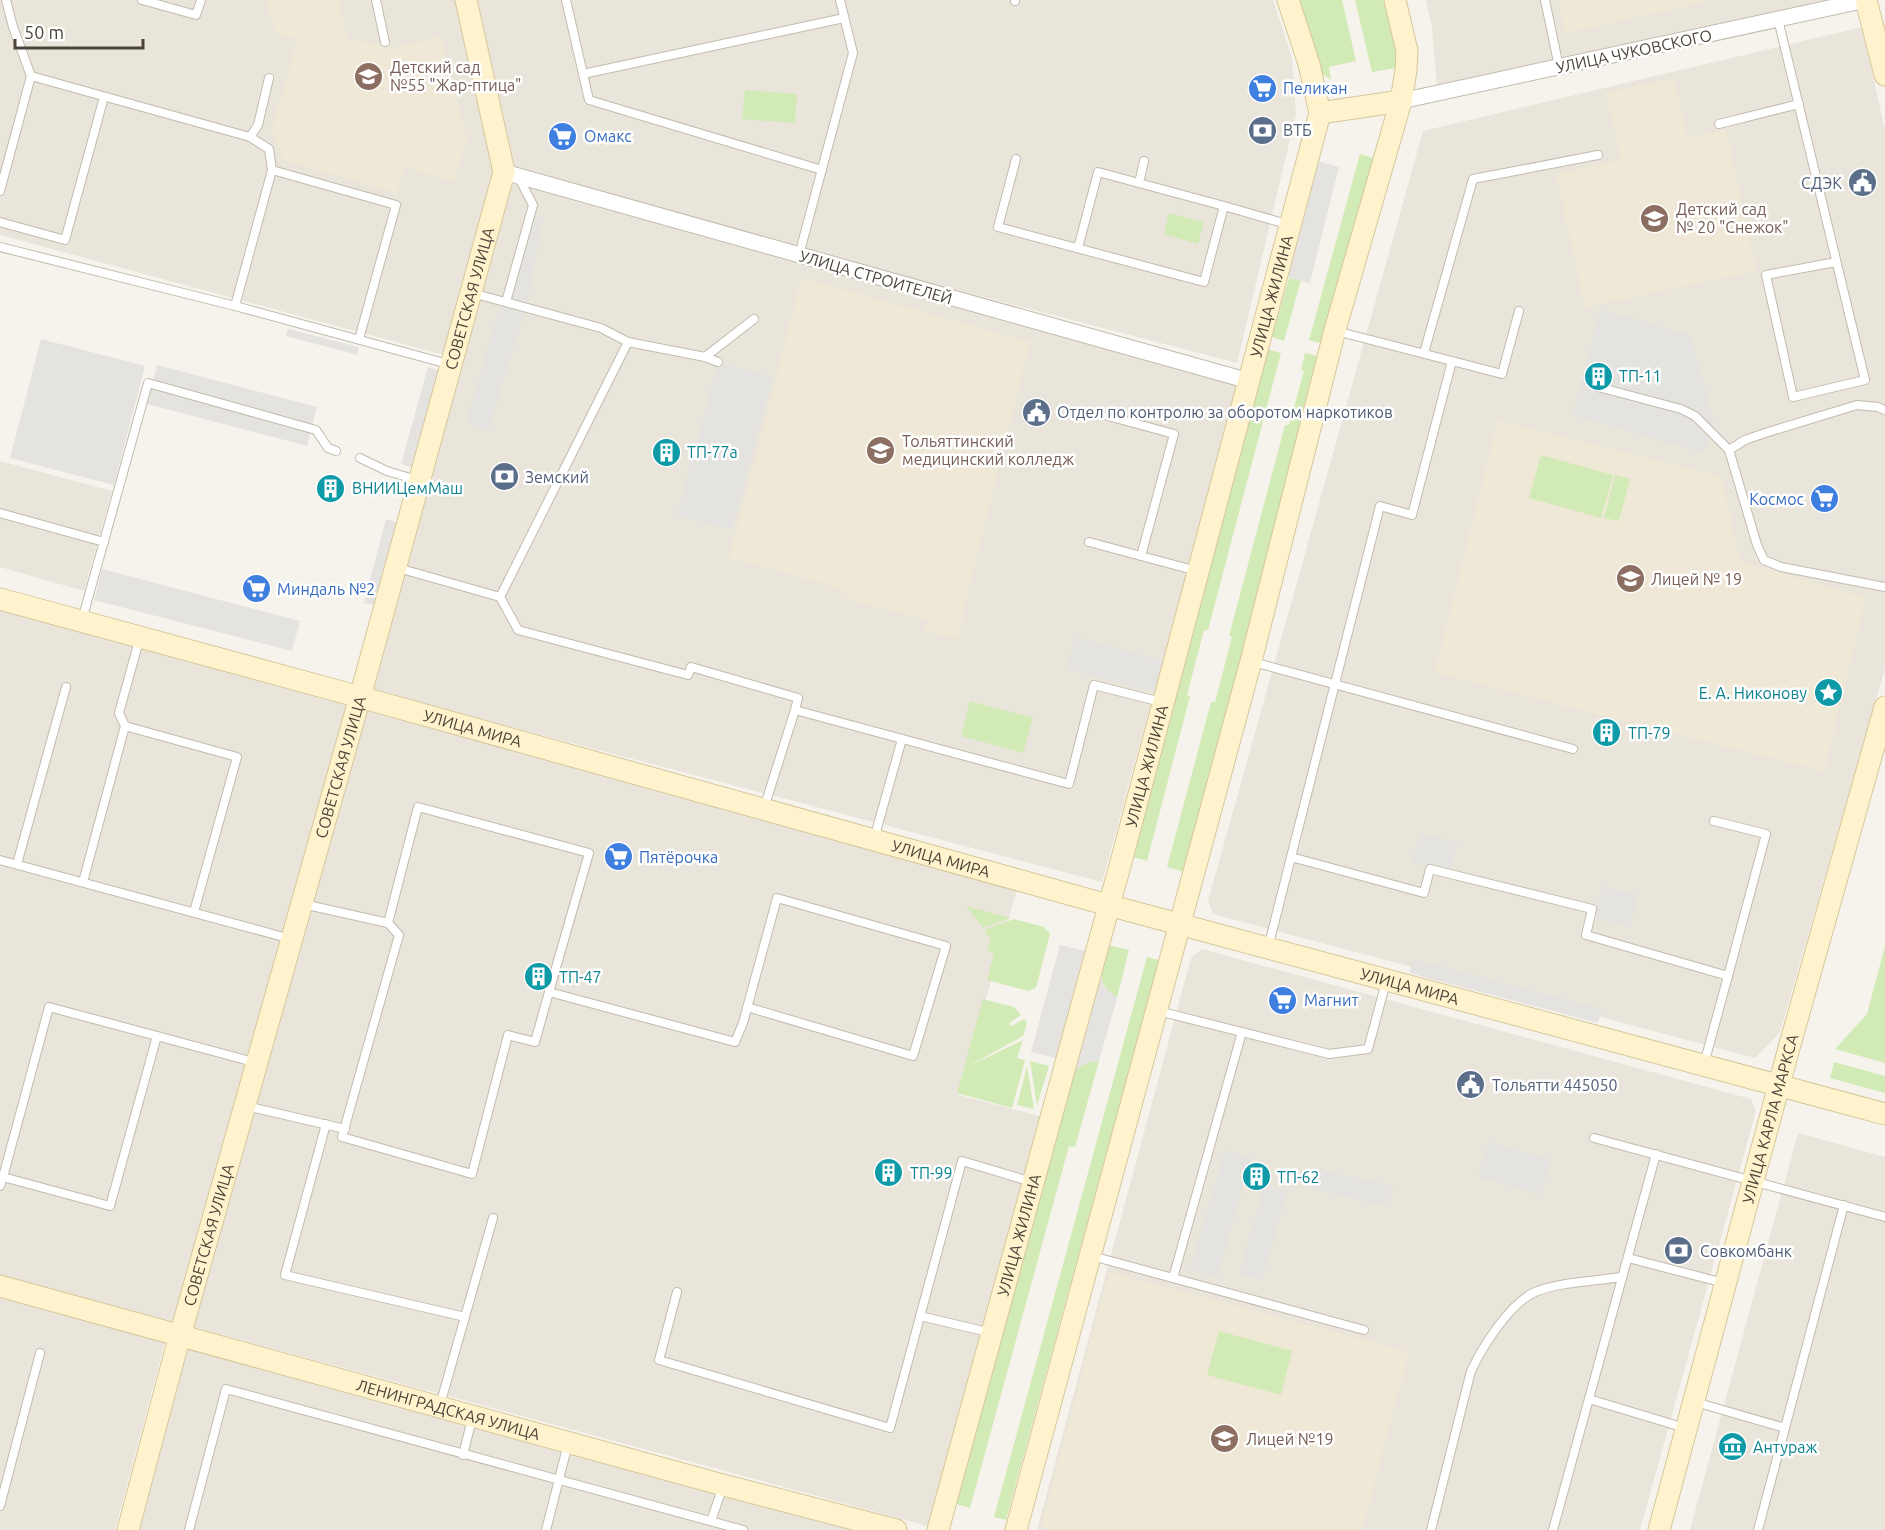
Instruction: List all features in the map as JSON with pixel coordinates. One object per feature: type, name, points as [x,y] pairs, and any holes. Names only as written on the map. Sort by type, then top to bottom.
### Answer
[{"type":"main road","name":"СОВЕТСКАЯ УЛИЦА","points":[[128,1530],[180,1335],[360,697],[450,364],[511,174],[466,0]]},
{"type":"main road","name":"УЛИЦА ЖИЛИНА","points":[[938,1530],[1199,572],[1320,112],[1310,64],[1288,0]]},
{"type":"main road","points":[[1016,1530],[1251,661],[1335,330],[1401,101],[1407,51],[1395,0]]},
{"type":"main road","points":[[1866,0],[1884,65]]},
{"type":"main road","points":[[1320,112],[1401,101]]},
{"type":"main road","name":"УЛИЦА МИРА","points":[[0,599],[1108,905],[1885,1114]]},
{"type":"main road","name":"УЛИЦА КАРЛА МАРКСА","points":[[1659,1530],[1885,707]]},
{"type":"main road","name":"ЛЕНИНГРАДСКАЯ УЛИЦА","points":[[0,1286],[723,1485],[896,1530]]},
{"type":"street","name":"УЛИЦА ЧУКОВСКОГО","points":[[1401,101],[1866,0]]},
{"type":"street","name":"УЛИЦА СТРОИТЕЛЕЙ","points":[[511,174],[1249,381]]},
{"type":"lane","points":[[0,191],[30,76],[6,0]]},
{"type":"lane","points":[[142,0],[196,15],[201,0]]},
{"type":"lane","points":[[376,0],[385,42]]},
{"type":"lane","points":[[566,0],[589,100],[822,170]]},
{"type":"lane","points":[[800,255],[853,53],[840,0]]},
{"type":"lane","points":[[1545,0],[1559,67]]},
{"type":"lane","points":[[583,75],[844,18]]},
{"type":"lane","points":[[1778,20],[1799,104],[1836,261],[1864,380],[1793,397],[1766,275],[1836,261]]},
{"type":"lane","points":[[30,76],[250,137],[269,149],[272,170],[235,306]]},
{"type":"lane","points":[[250,137],[258,125],[269,78]]},
{"type":"lane","points":[[0,222],[65,240],[104,97]]},
{"type":"lane","points":[[1719,124],[1799,104]]},
{"type":"lane","points":[[1424,353],[1473,178],[1598,155]]},
{"type":"lane","points":[[1016,159],[998,227],[1204,282],[1224,206]]},
{"type":"lane","points":[[1139,183],[1144,161]]},
{"type":"lane","points":[[272,170],[396,205],[359,339]]},
{"type":"lane","points":[[1078,248],[1098,172],[1291,225]]},
{"type":"lane","points":[[506,302],[533,206],[511,174]]},
{"type":"lane","points":[[0,247],[235,306],[450,364]]},
{"type":"lane","points":[[471,293],[601,328],[628,342],[705,357],[718,362]]},
{"type":"lane","points":[[1335,330],[1502,374],[1519,311]]},
{"type":"lane","points":[[705,357],[753,319]]},
{"type":"lane","points":[[500,597],[628,342]]},
{"type":"lane","points":[[1268,948],[1380,506],[1412,515],[1452,361]]},
{"type":"lane","points":[[82,621],[148,383],[316,430],[328,448],[336,451]]},
{"type":"lane","points":[[1598,387],[1681,409],[1695,416],[1729,450],[1757,545],[1764,560],[1781,567],[1885,587]]},
{"type":"lane","points":[[1729,450],[1745,440],[1857,405],[1885,410]]},
{"type":"lane","points":[[1108,416],[1174,434],[1141,556]]},
{"type":"lane","points":[[360,458],[387,471],[419,480]]},
{"type":"lane","points":[[0,513],[104,542]]},
{"type":"lane","points":[[1089,542],[1199,572]]},
{"type":"lane","points":[[395,567],[500,597],[518,630],[688,675],[691,667],[798,698],[764,809]]},
{"type":"lane","points":[[83,882],[125,726],[119,713],[140,637]]},
{"type":"lane","points":[[1251,661],[1573,749]]},
{"type":"lane","points":[[795,710],[1069,784],[1094,685],[1162,703]]},
{"type":"lane","points":[[17,864],[66,687]]},
{"type":"lane","points":[[125,726],[237,757],[194,912]]},
{"type":"lane","points":[[874,840],[902,739]]},
{"type":"lane","points":[[302,903],[388,922],[399,935],[342,1137],[472,1174],[508,1035],[535,1042],[589,853],[418,807],[388,922]]},
{"type":"lane","points":[[1704,1065],[1766,834],[1714,821]]},
{"type":"lane","points":[[1291,857],[1424,893],[1430,869],[1592,909],[1586,935],[1728,976]]},
{"type":"lane","points":[[0,860],[292,939]]},
{"type":"lane","points":[[549,992],[735,1041],[747,1007],[777,898],[946,946],[913,1056],[747,1007]]},
{"type":"lane","points":[[1156,1011],[1329,1054],[1368,1050],[1387,979]]},
{"type":"lane","points":[[0,1186],[49,1007],[257,1063]]},
{"type":"lane","points":[[1173,1278],[1242,1032]]},
{"type":"lane","points":[[3,1177],[110,1206],[157,1036]]},
{"type":"lane","points":[[245,1106],[345,1129]]},
{"type":"lane","points":[[326,1124],[285,1275],[465,1317]]},
{"type":"lane","points":[[1594,1138],[1885,1216]]},
{"type":"lane","points":[[1553,1530],[1656,1154]]},
{"type":"lane","points":[[678,1292],[659,1360],[890,1428],[962,1161],[1034,1182]]},
{"type":"lane","points":[[1758,1530],[1844,1205]]},
{"type":"lane","points":[[439,1407],[493,1218]]},
{"type":"lane","points":[[1091,1256],[1364,1330]]},
{"type":"lane","points":[[1628,1258],[1726,1284]]},
{"type":"lane","points":[[1431,1530],[1471,1371],[1482,1347],[1511,1311],[1533,1293],[1623,1277]]},
{"type":"lane","points":[[920,1316],[992,1333]]},
{"type":"lane","points":[[0,1506],[40,1353]]},
{"type":"lane","points":[[189,1530],[226,1389],[743,1530]]},
{"type":"lane","points":[[1589,1399],[1686,1428]]},
{"type":"lane","points":[[1694,1401],[1785,1428]]},
{"type":"lane","points":[[463,1455],[472,1416]]},
{"type":"lane","points":[[546,1530],[569,1442]]},
{"type":"lane","points":[[711,1521],[723,1485]]},
{"type":"shaded area","points":[[0,0],[458,0],[495,169],[444,355],[0,235]]},
{"type":"shaded area","name":"Детский сад №55 \"Жар-птица\"","points":[[267,0],[339,0],[347,38],[391,48],[441,37],[467,138],[454,182],[405,167],[397,193],[283,160],[272,129],[298,39],[276,34]]},
{"type":"shaded area","points":[[473,0],[1273,0],[1292,58],[1296,114],[1237,363],[511,173]]},
{"type":"shaded area","points":[[1426,0],[1835,0],[1437,87],[1432,28]]},
{"type":"shaded area","points":[[1558,0],[1710,0],[1710,1],[1565,33]]},
{"type":"shaded area","points":[[1862,27],[1885,130],[1885,669],[1780,1032],[1755,1058],[1213,914],[1208,901],[1423,131]]},
{"type":"shaded area","name":"Детский сад № 20 \"Снежок\"","points":[[1674,78],[1687,138],[1726,130],[1756,271],[1585,307],[1556,174],[1621,160],[1606,93]]},
{"type":"shaded area","points":[[1316,161],[1339,167],[1310,283],[1287,277]]},
{"type":"shaded area","points":[[508,176],[1239,383],[1102,882],[370,690]]},
{"type":"shaded area","points":[[527,213],[543,218],[527,303],[488,431],[466,423]]},
{"type":"shaded area","name":"Тольяттинский медицинский колледж","points":[[802,278],[1030,342],[957,638],[925,632],[928,620],[853,601],[841,591],[817,581],[729,558]]},
{"type":"shaded area","points":[[1600,309],[1690,335],[1714,421],[1703,453],[1573,415]]},
{"type":"shaded area","points":[[288,329],[359,347],[357,355],[286,336]]},
{"type":"shaded area","points":[[41,339],[145,366],[114,485],[10,458]]},
{"type":"shaded area","points":[[718,362],[773,377],[732,530],[677,516]]},
{"type":"shaded area","points":[[157,365],[317,407],[307,446],[147,404]]},
{"type":"shaded area","points":[[428,367],[441,371],[414,468],[401,464]]},
{"type":"shaded area","name":"Лицей № 19","points":[[1498,421],[1722,477],[1739,561],[1866,598],[1824,771],[1435,673]]},
{"type":"shaded area","points":[[0,461],[112,491],[84,591],[0,567]]},
{"type":"shaded area","points":[[386,519],[399,523],[377,606],[364,603]]},
{"type":"shaded area","points":[[102,569],[300,621],[292,651],[94,600]]},
{"type":"shaded area","points":[[0,607],[350,701],[173,1323],[0,1275]]},
{"type":"shaded area","points":[[1075,637],[1166,661],[1157,693],[1067,669]]},
{"type":"shaded area","points":[[366,706],[1017,889],[959,1095],[1047,1118],[928,1526],[193,1327]]},
{"type":"shaded area","points":[[1420,833],[1458,843],[1450,873],[1412,862]]},
{"type":"shaded area","points":[[1602,886],[1638,895],[1630,927],[1594,918]]},
{"type":"shaded area","points":[[1060,945],[1085,951],[1056,1058],[1031,1052]]},
{"type":"shaded area","points":[[1202,949],[1751,1099],[1756,1111],[1640,1530],[1037,1530],[1191,958]]},
{"type":"shaded area","points":[[1413,959],[1602,1009],[1598,1023],[1409,973]]},
{"type":"shaded area","points":[[1100,975],[1104,987],[1117,998],[1099,1061],[1085,1063],[1072,1074]]},
{"type":"shaded area","points":[[1798,1133],[1885,1157],[1885,1530],[1690,1530]]},
{"type":"shaded area","points":[[1488,1142],[1551,1160],[1542,1195],[1478,1177]]},
{"type":"shaded area","points":[[1225,1150],[1251,1158],[1217,1277],[1190,1269]]},
{"type":"shaded area","points":[[1316,1169],[1393,1186],[1389,1207],[1312,1189]]},
{"type":"shaded area","points":[[1264,1186],[1287,1193],[1262,1280],[1239,1274]]},
{"type":"shaded area","name":"Лицей №19","points":[[1109,1272],[1409,1352],[1362,1530],[1054,1530],[1041,1527]]},
{"type":"shaded area","points":[[0,1294],[166,1338],[115,1530],[0,1530]]},
{"type":"shaded area","points":[[188,1341],[886,1530],[138,1530]]},
{"type":"green space","points":[[1299,0],[1342,0],[1356,61],[1329,67],[1331,80],[1322,73]]},
{"type":"green space","points":[[1355,0],[1386,0],[1397,49],[1396,68],[1372,72]]},
{"type":"green space","points":[[745,90],[797,94],[795,123],[742,119]]},
{"type":"green space","points":[[1360,154],[1374,158],[1324,344],[1309,340]]},
{"type":"green space","points":[[1169,213],[1204,222],[1198,244],[1164,234]]},
{"type":"green space","points":[[1289,278],[1301,280],[1284,341],[1272,337]]},
{"type":"green space","points":[[1267,349],[1281,353],[1208,630],[1204,630],[1187,695],[1190,696],[1147,861],[1133,857]]},
{"type":"green space","points":[[1305,353],[1321,357],[1184,872],[1167,867],[1211,702],[1215,702],[1232,637],[1229,636],[1285,425],[1289,425],[1304,371],[1301,370]]},
{"type":"green space","points":[[1541,455],[1613,475],[1601,518],[1529,498]]},
{"type":"green space","points":[[1615,475],[1630,479],[1619,521],[1604,518]]},
{"type":"green space","points":[[970,701],[1033,718],[1023,753],[961,736]]},
{"type":"green space","points":[[966,906],[1010,918],[983,928]]},
{"type":"green space","points":[[1014,919],[1044,927],[1050,934],[1036,988],[1028,991],[987,980],[994,953],[987,951],[991,940],[984,930]]},
{"type":"green space","points":[[1108,945],[1129,950],[1117,998],[1109,992],[1102,980],[1102,968]]},
{"type":"green space","points":[[1885,946],[1885,1063],[1835,1049],[1867,1014]]},
{"type":"green space","points":[[1147,957],[1159,960],[1006,1520],[994,1517]]},
{"type":"green space","points":[[983,999],[1014,1007],[1021,1015],[1009,1023],[1012,1026],[1024,1019],[1027,1023],[1023,1036],[967,1067],[1023,1040],[1017,1058],[1025,1060],[1012,1108],[957,1093]]},
{"type":"green space","points":[[1030,1061],[1049,1066],[1037,1105]]},
{"type":"green space","points":[[1099,1061],[1075,1147],[1069,1146],[970,1508],[956,1504],[1074,1073],[1080,1066]]},
{"type":"green space","points":[[1834,1062],[1885,1076],[1885,1093],[1830,1078]]},
{"type":"green space","points":[[1027,1066],[1034,1109],[1017,1105]]},
{"type":"green space","points":[[1219,1331],[1292,1351],[1281,1395],[1207,1375]]},
{"type":"place","name":"Детский сад №55 \"Жар-птица\"","points":[[369,76]]},
{"type":"place","name":"Пеликан","points":[[1262,88]]},
{"type":"place","name":"ВТБ","points":[[1262,130]]},
{"type":"place","name":"Омакс","points":[[563,136]]},
{"type":"place","name":"СДЭК","points":[[1863,183]]},
{"type":"place","name":"Детский сад № 20 \"Снежок\"","points":[[1655,218]]},
{"type":"place","name":"ТП-11","points":[[1598,376]]},
{"type":"place","name":"Отдел по контролю за оборотом наркотиков","points":[[1036,412]]},
{"type":"place","name":"Тольяттинский медицинский колледж","points":[[881,450]]},
{"type":"place","name":"ТП-77а","points":[[666,452]]},
{"type":"place","name":"Земский","points":[[504,477]]},
{"type":"place","name":"ВНИИЦемМаш","points":[[331,488]]},
{"type":"place","name":"Космос","points":[[1825,499]]},
{"type":"place","name":"Лицей № 19","points":[[1630,579]]},
{"type":"place","name":"Миндаль №2","points":[[256,589]]},
{"type":"place","name":"Е. А. Никонову","points":[[1828,693]]},
{"type":"place","name":"ТП-79","points":[[1607,733]]},
{"type":"place","name":"Пятёрочка","points":[[618,857]]},
{"type":"place","name":"ТП-47","points":[[538,977]]},
{"type":"place","name":"Магнит","points":[[1283,1000]]},
{"type":"place","name":"Тольятти 445050","points":[[1471,1085]]},
{"type":"place","name":"ТП-99","points":[[889,1173]]},
{"type":"place","name":"ТП-62","points":[[1256,1177]]},
{"type":"place","name":"Совкомбанк","points":[[1679,1251]]},
{"type":"place","name":"Лицей №19","points":[[1225,1439]]},
{"type":"place","name":"Антураж","points":[[1732,1447]]}]
